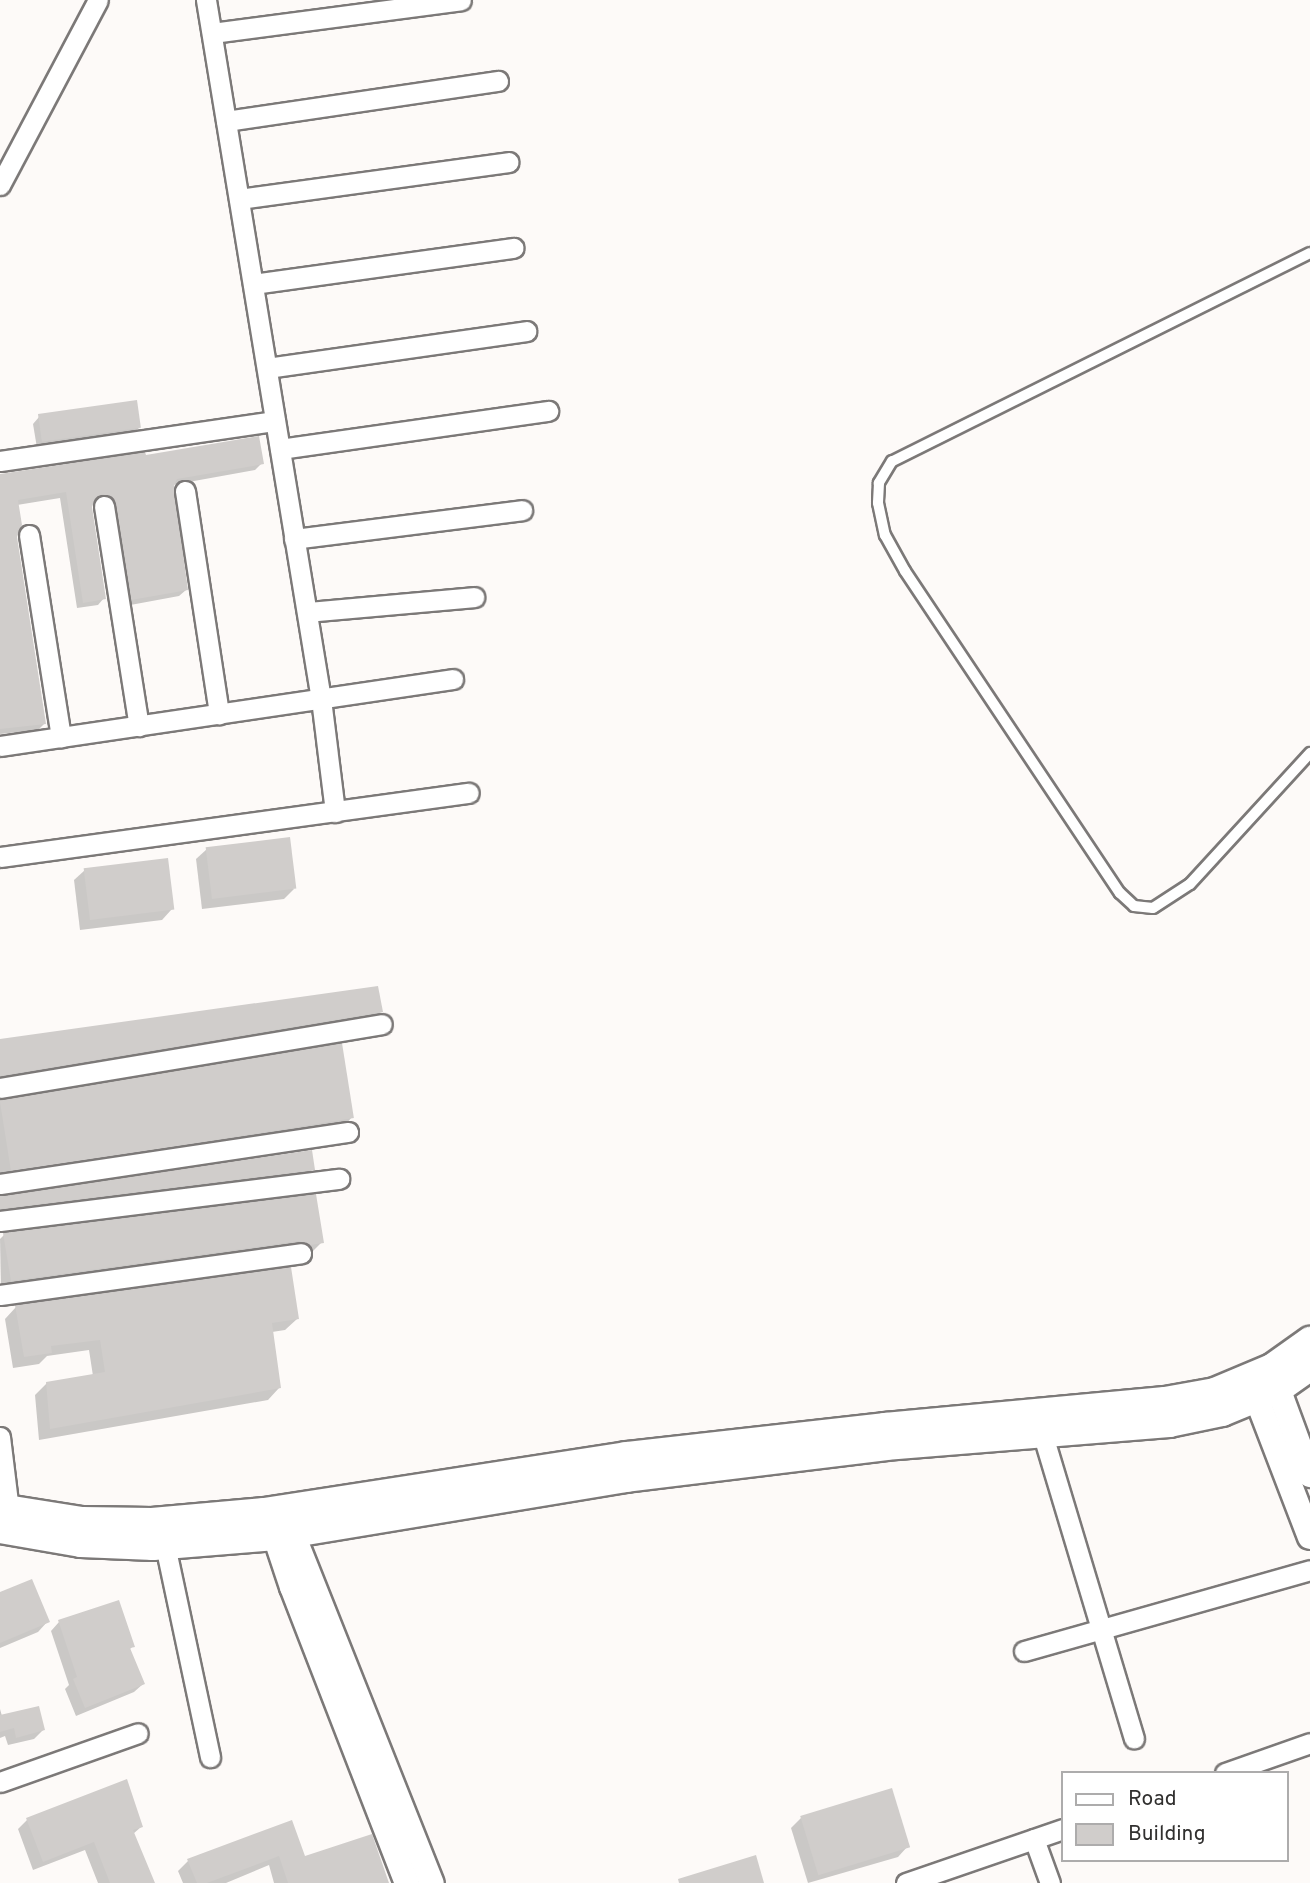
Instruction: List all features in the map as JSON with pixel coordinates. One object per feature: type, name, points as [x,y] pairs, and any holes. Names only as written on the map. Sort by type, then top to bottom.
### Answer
[{"type":"main road","points":[[3,1516],[82,1521],[279,1523],[885,1447],[1169,1423],[1222,1412],[1263,1384],[1309,1362]]},
{"type":"main road","points":[[3,1516],[80,1543],[165,1545],[626,1456],[898,1425],[1166,1401],[1263,1384]]},
{"type":"street","points":[[0,185],[98,0]]},
{"type":"street","points":[[206,0],[321,699],[335,811]]},
{"type":"street","points":[[212,33],[461,0]]},
{"type":"street","points":[[226,121],[498,81]]},
{"type":"street","points":[[239,199],[508,162]]},
{"type":"street","points":[[253,284],[514,247]]},
{"type":"street","points":[[267,368],[526,331]]},
{"type":"street","points":[[280,449],[548,411]]},
{"type":"street","points":[[0,461],[275,421]]},
{"type":"street","points":[[185,491],[219,714]]},
{"type":"street","points":[[104,506],[139,726]]},
{"type":"street","points":[[294,539],[522,510]]},
{"type":"street","points":[[29,535],[61,737]]},
{"type":"street","points":[[307,612],[474,597]]},
{"type":"street","points":[[0,746],[453,679]]},
{"type":"street","points":[[0,857],[469,793]]},
{"type":"street","points":[[0,1088],[382,1024]]},
{"type":"street","points":[[0,1184],[348,1132]]},
{"type":"street","points":[[0,1221],[339,1179]]},
{"type":"street","points":[[0,1295],[301,1253]]},
{"type":"street","points":[[1263,1384],[1310,1475]]},
{"type":"street","points":[[1263,1384],[1310,1537]]},
{"type":"street","points":[[1042,1432],[1134,1739]]},
{"type":"street","points":[[0,1437],[3,1516]]},
{"type":"street","points":[[279,1523],[292,1587],[407,1883]]},
{"type":"street","points":[[279,1523],[432,1883]]},
{"type":"street","points":[[165,1545],[209,1757]]},
{"type":"street","points":[[1024,1651],[1310,1570]]},
{"type":"street","points":[[0,1782],[138,1733]]},
{"type":"street","points":[[1231,1771],[1310,1743]]},
{"type":"street","points":[[906,1883],[1062,1829]]},
{"type":"street","points":[[1034,1839],[1050,1883]]},
{"type":"lane","points":[[1310,253],[892,461],[879,483],[878,503],[885,535],[905,571],[1120,893],[1134,906],[1153,908],[1190,884],[1310,753]]},
{"type":"building","points":[[137,400],[141,428],[42,442],[38,414]]},
{"type":"building","points":[[259,436],[264,464],[177,479],[174,486],[188,590],[131,600],[116,504],[113,498],[103,494],[96,497],[92,507],[106,599],[83,603],[66,492],[18,500],[22,525],[17,537],[46,724],[0,729],[0,474],[145,452],[146,455]]},
{"type":"building","points":[[290,837],[296,889],[212,899],[206,847]]},
{"type":"building","points":[[168,858],[174,910],[90,920],[84,868]]},
{"type":"building","points":[[378,986],[383,1012],[0,1076],[0,1039]]},
{"type":"building","points":[[342,1043],[354,1118],[11,1172],[0,1097]]},
{"type":"building","points":[[312,1150],[315,1170],[0,1209],[0,1196]]},
{"type":"building","points":[[316,1194],[324,1243],[310,1245],[299,1241],[11,1281],[3,1233]]},
{"type":"building","points":[[291,1267],[299,1319],[272,1323],[281,1388],[50,1429],[46,1382],[105,1372],[100,1340],[51,1346],[52,1353],[24,1357],[15,1305]]},
{"type":"building","points":[[32,1579],[50,1622],[0,1643],[0,1592]]},
{"type":"building","points":[[119,1600],[135,1647],[130,1648],[145,1684],[85,1708],[73,1679],[77,1677],[58,1620]]},
{"type":"building","points":[[39,1706],[45,1730],[16,1738],[14,1728],[0,1732],[0,1715]]},
{"type":"building","points":[[127,1779],[143,1827],[133,1830],[155,1883],[110,1883],[94,1842],[43,1862],[26,1818]]},
{"type":"building","points":[[892,1788],[910,1847],[818,1875],[800,1816]]},
{"type":"building","points":[[292,1820],[305,1856],[372,1834],[389,1883],[288,1883],[279,1856],[207,1883],[197,1883],[187,1859]]},
{"type":"building","points":[[756,1855],[764,1883],[679,1883],[678,1879]]}]
